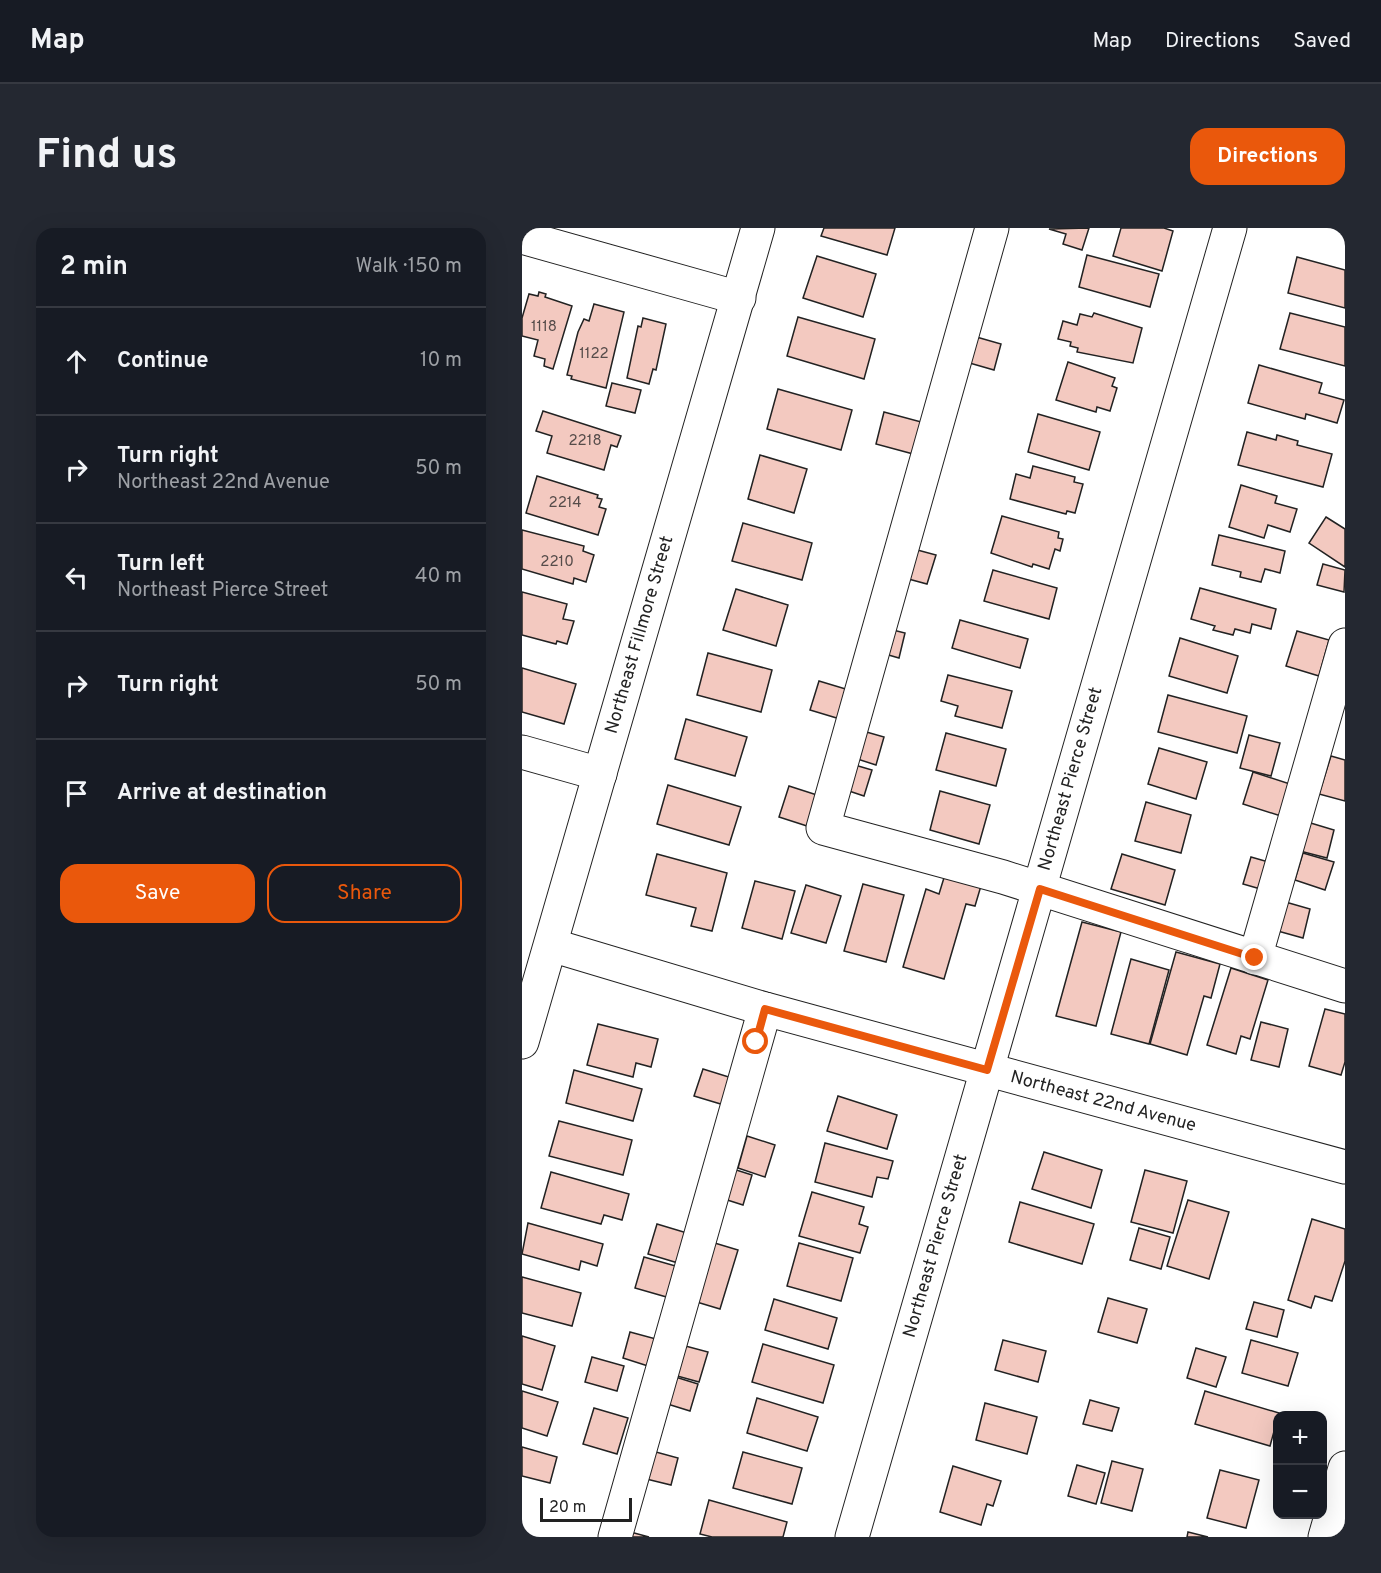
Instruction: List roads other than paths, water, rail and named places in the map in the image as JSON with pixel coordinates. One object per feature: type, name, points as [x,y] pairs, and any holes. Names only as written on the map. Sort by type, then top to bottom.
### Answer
[{"type":"street","name":"Northeast Fillmore Street","points":[[522,1042],[758,228]]},
{"type":"street","points":[[992,228],[823,828],[1003,877],[1345,986]]},
{"type":"street","name":"Northeast Pierce Street","points":[[852,1537],[1230,228]]},
{"type":"street","points":[[522,237],[739,298]]},
{"type":"street","points":[[1255,958],[1345,645]]},
{"type":"street","points":[[522,752],[600,774]]},
{"type":"street","name":"Northeast 22nd Avenue","points":[[551,945],[765,1009],[1345,1167]]},
{"type":"street","points":[[615,1537],[765,1009]]},
{"type":"street","points":[[1325,1537],[1345,1468]]}]
